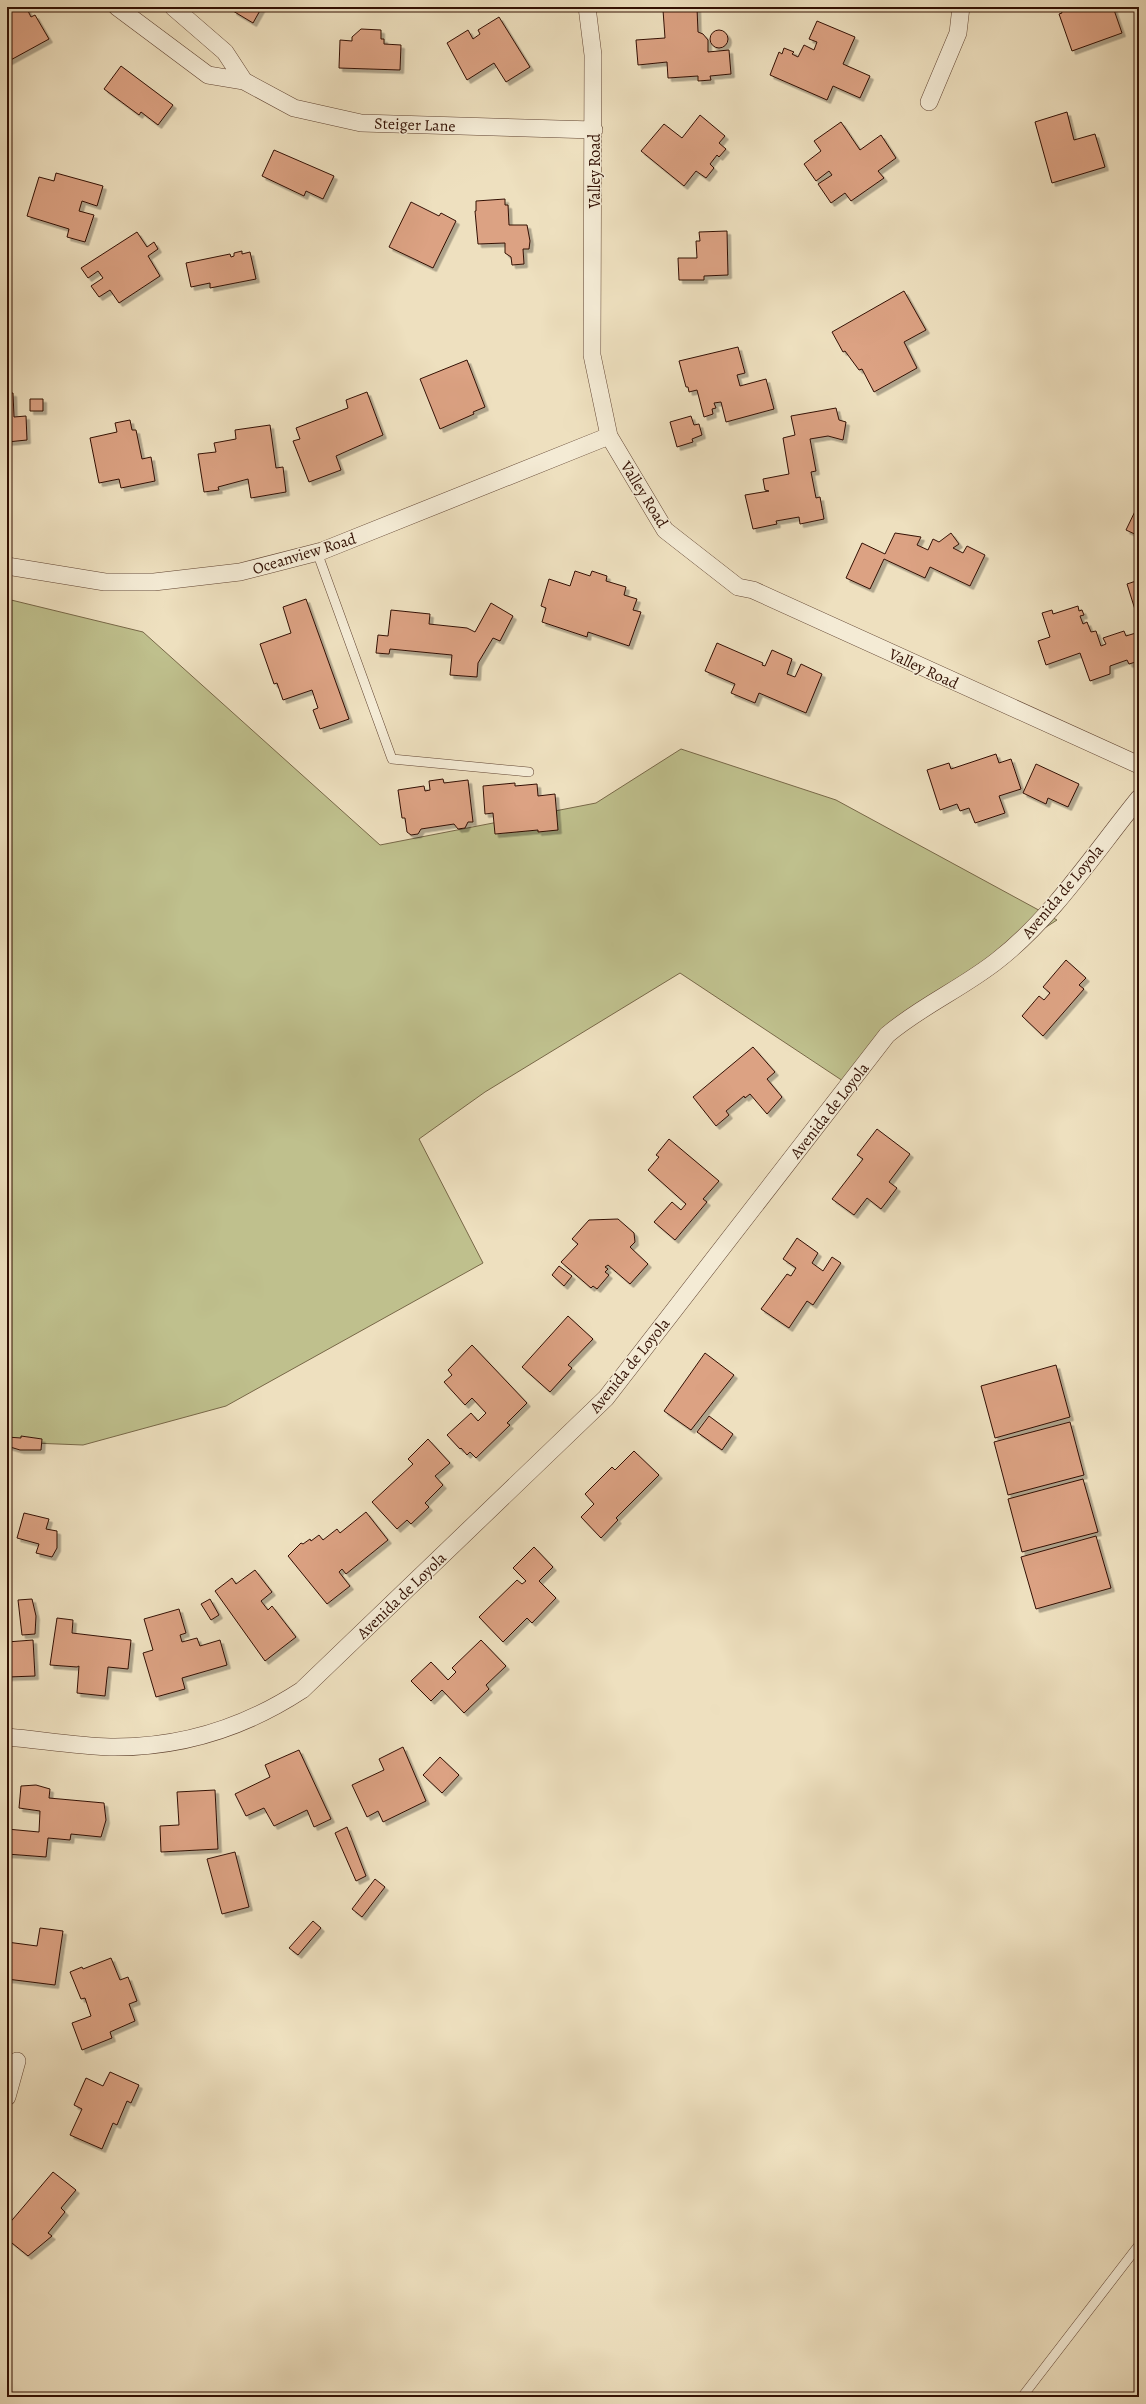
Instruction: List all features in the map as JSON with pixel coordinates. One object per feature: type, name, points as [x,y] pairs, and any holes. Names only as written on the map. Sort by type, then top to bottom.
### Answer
[{"type":"street","name":"Steiger Lane","points":[[117,7],[208,75],[244,80],[294,108],[361,123],[594,130]]},
{"type":"street","name":"Steiger Lane","points":[[173,7],[225,52],[244,80]]},
{"type":"street","name":"Valley Road","points":[[587,7],[593,55],[594,130],[592,355],[609,436],[665,530],[738,587],[753,590],[1139,765]]},
{"type":"street","points":[[929,102],[958,33],[961,7]]},
{"type":"street","name":"Oceanview Road","points":[[7,566],[105,582],[154,582],[240,572],[317,552],[609,436]]},
{"type":"street","name":"Avenida de Loyola","points":[[7,1737],[110,1746],[174,1742],[212,1734],[278,1706],[302,1690],[606,1398],[887,1035],[908,1017],[997,961],[1034,929],[1139,798]]},
{"type":"street","points":[[7,2097],[17,2060]]},
{"type":"lane","points":[[317,552],[392,759],[529,772]]},
{"type":"lane","points":[[1022,2397],[1139,2245]]},
{"type":"green space","points":[[7,599],[143,632],[380,845],[596,803],[681,749],[836,800],[1057,920],[908,1017],[849,1085],[680,973],[485,1092],[419,1139],[483,1263],[226,1406],[83,1445],[7,1442]]},
{"type":"building","points":[[7,7],[26,7],[31,17],[35,15],[49,39],[7,62]]},
{"type":"building","points":[[235,7],[262,7],[253,23],[233,11]]},
{"type":"building","points":[[1060,7],[1113,7],[1122,33],[1072,51],[1059,14],[1062,13]]},
{"type":"building","points":[[697,8],[698,32],[703,34],[708,40],[708,52],[729,50],[731,74],[710,76],[711,80],[698,81],[698,76],[668,78],[667,62],[638,65],[636,40],[665,38],[663,10]]},
{"type":"building","points":[[499,17],[530,67],[506,82],[494,63],[467,80],[447,43],[468,30],[473,39],[480,34],[478,30]]},
{"type":"building","points":[[817,21],[855,37],[843,64],[870,76],[860,98],[833,86],[827,100],[770,75],[779,52],[782,54],[784,48],[794,52],[792,54],[798,57],[804,45],[814,50],[817,42],[809,39]]},
{"type":"building","points":[[361,29],[381,30],[381,39],[384,39],[384,44],[401,45],[400,70],[339,68],[340,40],[352,41],[352,37]]},
{"type":"building","points":[[719,30],[725,33],[728,39],[725,45],[719,48],[713,45],[710,39],[713,33]]},
{"type":"building","points":[[121,66],[173,105],[158,125],[141,112],[139,115],[104,89]]},
{"type":"building","points":[[1067,112],[1074,140],[1095,134],[1105,167],[1052,183],[1035,122]]},
{"type":"building","points":[[700,115],[725,136],[719,143],[726,149],[719,157],[717,155],[710,164],[714,168],[706,178],[696,171],[684,186],[641,151],[664,124],[682,138]]},
{"type":"building","points":[[841,122],[860,150],[881,135],[896,158],[878,171],[884,178],[851,201],[845,193],[831,203],[818,184],[832,175],[829,171],[816,181],[804,164],[821,151],[814,141]]},
{"type":"building","points":[[274,150],[334,176],[323,199],[306,191],[304,196],[262,176]]},
{"type":"building","points":[[56,173],[103,186],[97,206],[82,201],[79,211],[94,215],[85,242],[67,237],[69,229],[27,216],[39,177],[54,181]]},
{"type":"building","points":[[505,199],[505,205],[508,205],[509,225],[527,225],[530,241],[529,249],[523,249],[524,264],[512,265],[511,257],[505,253],[505,243],[478,244],[475,211],[476,201]]},
{"type":"building","points":[[411,202],[439,216],[441,213],[456,221],[433,268],[389,247]]},
{"type":"building","points":[[727,231],[728,275],[704,276],[704,280],[679,280],[678,258],[697,258],[696,241],[700,241],[699,232]]},
{"type":"building","points":[[137,232],[147,247],[154,242],[158,249],[148,256],[160,276],[119,303],[110,290],[99,297],[91,286],[103,278],[98,271],[88,278],[81,268]]},
{"type":"building","points":[[242,251],[242,254],[250,252],[256,279],[210,288],[210,283],[191,287],[186,263],[230,254],[231,257],[234,256],[234,253]]},
{"type":"building","points":[[904,291],[926,330],[904,342],[917,368],[874,392],[862,369],[859,370],[845,351],[843,352],[832,332]]},
{"type":"building","points":[[738,347],[745,373],[737,375],[740,386],[766,379],[774,409],[726,422],[721,402],[714,403],[716,408],[712,409],[713,414],[704,417],[697,390],[689,392],[688,387],[686,387],[679,361]]},
{"type":"building","points":[[467,360],[485,407],[473,412],[474,414],[440,429],[420,379]]},
{"type":"building","points":[[367,392],[383,435],[336,456],[341,470],[309,482],[293,441],[300,439],[296,428],[348,408],[346,400]]},
{"type":"building","points":[[7,393],[13,393],[14,417],[26,416],[27,440],[7,442]]},
{"type":"building","points":[[30,399],[43,399],[43,411],[30,411]]},
{"type":"building","points":[[836,408],[839,420],[846,422],[843,440],[828,436],[810,439],[816,471],[811,472],[816,498],[820,497],[824,519],[800,524],[799,517],[776,521],[777,524],[753,529],[745,495],[769,491],[765,490],[763,479],[789,474],[783,438],[795,435],[791,416]]},
{"type":"building","points":[[691,416],[694,425],[699,424],[702,435],[692,439],[693,442],[677,447],[670,422]]},
{"type":"building","points":[[130,420],[132,430],[136,430],[142,459],[151,457],[155,481],[121,488],[119,479],[99,483],[90,438],[117,432],[115,423]]},
{"type":"building","points":[[270,425],[276,468],[283,467],[286,492],[251,498],[248,479],[218,487],[219,490],[204,492],[198,454],[216,452],[214,443],[236,439],[235,430]]},
{"type":"building","points":[[1139,503],[1139,536],[1126,530]]},
{"type":"building","points":[[895,533],[921,537],[917,545],[928,550],[933,539],[939,542],[951,533],[959,544],[953,548],[963,553],[967,546],[985,555],[970,586],[930,567],[925,578],[884,559],[870,589],[846,578],[862,543],[885,554]]},
{"type":"building","points":[[575,571],[590,576],[592,571],[607,576],[606,581],[626,587],[624,595],[637,599],[633,610],[641,612],[629,646],[588,632],[587,637],[542,622],[546,608],[541,606],[549,579],[570,586]]},
{"type":"building","points":[[1139,580],[1139,616],[1137,616],[1127,584]]},
{"type":"building","points":[[306,599],[349,719],[320,729],[313,710],[318,708],[312,690],[283,700],[277,683],[274,684],[260,644],[291,633],[283,607]]},
{"type":"building","points":[[491,603],[513,616],[500,641],[493,638],[478,663],[477,677],[450,675],[452,655],[390,649],[389,654],[376,653],[378,635],[388,636],[391,610],[430,614],[429,624],[467,628],[475,632]]},
{"type":"building","points":[[1078,606],[1079,611],[1082,610],[1084,615],[1080,616],[1083,624],[1087,622],[1091,632],[1096,631],[1101,646],[1106,644],[1103,638],[1124,631],[1126,636],[1139,632],[1139,661],[1129,664],[1127,660],[1110,666],[1110,674],[1090,681],[1080,653],[1046,665],[1038,641],[1050,637],[1042,613],[1052,610],[1053,614]]},
{"type":"building","points":[[717,643],[763,663],[762,665],[765,666],[772,650],[792,659],[787,674],[795,677],[801,664],[822,674],[806,713],[759,693],[755,703],[731,693],[735,684],[705,671]]},
{"type":"building","points":[[996,754],[999,763],[1011,759],[1021,789],[999,796],[1005,813],[975,823],[969,808],[960,811],[957,804],[940,810],[927,770],[949,763],[951,769]]},
{"type":"building","points":[[1036,764],[1079,784],[1068,807],[1048,798],[1046,804],[1023,793]]},
{"type":"building","points":[[443,779],[444,783],[468,780],[473,822],[468,822],[465,828],[458,829],[454,824],[421,829],[418,834],[411,835],[407,832],[405,818],[402,818],[398,790],[424,786],[425,791],[430,790],[429,781]]},
{"type":"building","points":[[515,783],[515,786],[537,784],[538,796],[555,794],[558,830],[538,832],[538,830],[495,834],[493,813],[485,814],[483,786]]},
{"type":"building","points":[[1066,960],[1086,978],[1079,985],[1084,989],[1043,1036],[1022,1016],[1039,996],[1044,1000],[1050,993],[1043,987]]},
{"type":"building","points":[[753,1047],[775,1072],[767,1079],[782,1097],[767,1114],[750,1094],[745,1098],[744,1096],[726,1111],[729,1115],[716,1126],[693,1097]]},
{"type":"building","points":[[877,1129],[910,1154],[889,1182],[897,1188],[881,1209],[867,1198],[854,1215],[832,1199],[863,1159],[857,1155]]},
{"type":"building","points":[[669,1139],[719,1181],[703,1199],[707,1202],[675,1240],[654,1222],[672,1202],[681,1210],[686,1204],[648,1170],[659,1157],[656,1155]]},
{"type":"building","points":[[618,1219],[634,1233],[635,1242],[630,1247],[648,1264],[630,1284],[608,1265],[605,1267],[608,1269],[605,1272],[609,1275],[597,1289],[593,1286],[591,1288],[561,1262],[578,1244],[572,1239],[589,1220]]},
{"type":"building","points":[[797,1238],[818,1253],[812,1263],[823,1271],[832,1257],[841,1263],[813,1305],[807,1301],[789,1328],[761,1309],[787,1274],[791,1276],[796,1268],[783,1259]]},
{"type":"building","points":[[559,1266],[572,1276],[564,1286],[552,1275]]},
{"type":"building","points":[[568,1316],[593,1339],[568,1365],[572,1368],[550,1392],[522,1367]]},
{"type":"building","points":[[472,1345],[527,1403],[507,1423],[510,1425],[476,1458],[470,1452],[467,1455],[447,1435],[471,1413],[478,1421],[486,1413],[472,1398],[465,1405],[444,1382],[452,1375],[448,1370]]},
{"type":"building","points":[[705,1353],[734,1375],[691,1430],[664,1411]]},
{"type":"building","points":[[1056,1365],[1070,1417],[995,1438],[981,1386]]},
{"type":"building","points":[[709,1416],[733,1434],[722,1450],[697,1432]]},
{"type":"building","points":[[1070,1422],[1084,1475],[1008,1495],[994,1442]]},
{"type":"building","points":[[21,1436],[42,1439],[41,1450],[20,1450],[7,1446],[7,1437],[21,1438]]},
{"type":"building","points":[[428,1439],[450,1463],[435,1476],[443,1485],[425,1503],[429,1507],[411,1524],[407,1520],[397,1529],[372,1502],[413,1464],[408,1459]]},
{"type":"building","points":[[634,1451],[659,1475],[616,1518],[618,1520],[601,1538],[581,1517],[594,1504],[585,1494],[612,1467],[615,1470]]},
{"type":"building","points":[[1083,1479],[1098,1532],[1022,1552],[1008,1499]]},
{"type":"building","points":[[366,1512],[388,1540],[346,1574],[342,1569],[339,1572],[350,1586],[327,1604],[288,1556],[301,1543],[303,1544],[310,1539],[311,1541],[319,1535],[323,1540],[337,1529],[340,1533]]},
{"type":"building","points":[[24,1513],[49,1519],[46,1529],[57,1531],[57,1548],[52,1557],[36,1553],[39,1544],[17,1538]]},
{"type":"building","points":[[1096,1536],[1111,1588],[1036,1609],[1021,1557]]},
{"type":"building","points":[[534,1547],[553,1567],[539,1581],[556,1598],[532,1623],[527,1618],[503,1642],[479,1617],[517,1580],[522,1584],[526,1581],[513,1568]]},
{"type":"building","points":[[255,1570],[272,1592],[261,1601],[268,1610],[272,1606],[296,1637],[265,1661],[215,1591],[232,1578],[236,1584]]},
{"type":"building","points":[[32,1599],[36,1616],[35,1634],[22,1635],[18,1600]]},
{"type":"building","points":[[210,1599],[219,1615],[211,1620],[201,1604]]},
{"type":"building","points":[[179,1609],[186,1633],[180,1635],[182,1642],[197,1638],[200,1646],[220,1640],[227,1665],[182,1678],[185,1689],[156,1697],[143,1653],[153,1650],[144,1619]]},
{"type":"building","points":[[57,1618],[73,1620],[72,1633],[131,1640],[128,1669],[108,1667],[105,1696],[77,1693],[79,1666],[50,1665]]},
{"type":"building","points":[[33,1640],[35,1676],[8,1677],[7,1680],[7,1642]]},
{"type":"building","points":[[481,1640],[506,1666],[486,1685],[489,1689],[464,1713],[442,1690],[431,1701],[411,1681],[431,1662],[448,1680],[456,1672],[452,1668]]},
{"type":"building","points":[[403,1747],[426,1801],[383,1822],[378,1811],[367,1817],[352,1785],[384,1770],[379,1759]]},
{"type":"building","points":[[299,1750],[331,1819],[314,1827],[307,1810],[274,1826],[264,1808],[246,1816],[235,1794],[270,1777],[265,1765]]},
{"type":"building","points":[[440,1757],[459,1775],[442,1793],[423,1775]]},
{"type":"building","points":[[36,1785],[50,1789],[49,1798],[104,1803],[106,1820],[101,1837],[71,1834],[70,1840],[48,1838],[46,1857],[7,1854],[7,1829],[39,1832],[40,1811],[19,1808],[21,1786]]},
{"type":"building","points":[[215,1790],[218,1849],[161,1852],[160,1826],[179,1825],[177,1792]]},
{"type":"building","points":[[347,1827],[366,1876],[356,1881],[335,1833]]},
{"type":"building","points":[[235,1852],[249,1907],[222,1914],[207,1859]]},
{"type":"building","points":[[375,1879],[385,1887],[362,1917],[352,1909]]},
{"type":"building","points":[[313,1921],[321,1928],[298,1955],[289,1948]]},
{"type":"building","points":[[40,1928],[63,1931],[55,1985],[7,1979],[7,1942],[37,1946]]},
{"type":"building","points":[[111,1958],[120,1980],[128,1977],[137,2001],[129,2004],[135,2021],[110,2032],[112,2038],[82,2050],[72,2023],[91,2016],[85,1998],[81,1999],[70,1972],[82,1967],[83,1969]]},
{"type":"building","points":[[110,2072],[139,2085],[131,2103],[127,2101],[117,2125],[113,2123],[102,2149],[70,2135],[82,2109],[74,2105],[86,2078],[103,2086]]},
{"type":"building","points":[[53,2172],[76,2190],[61,2208],[65,2212],[48,2233],[52,2236],[28,2256],[7,2239],[7,2226]]}]
